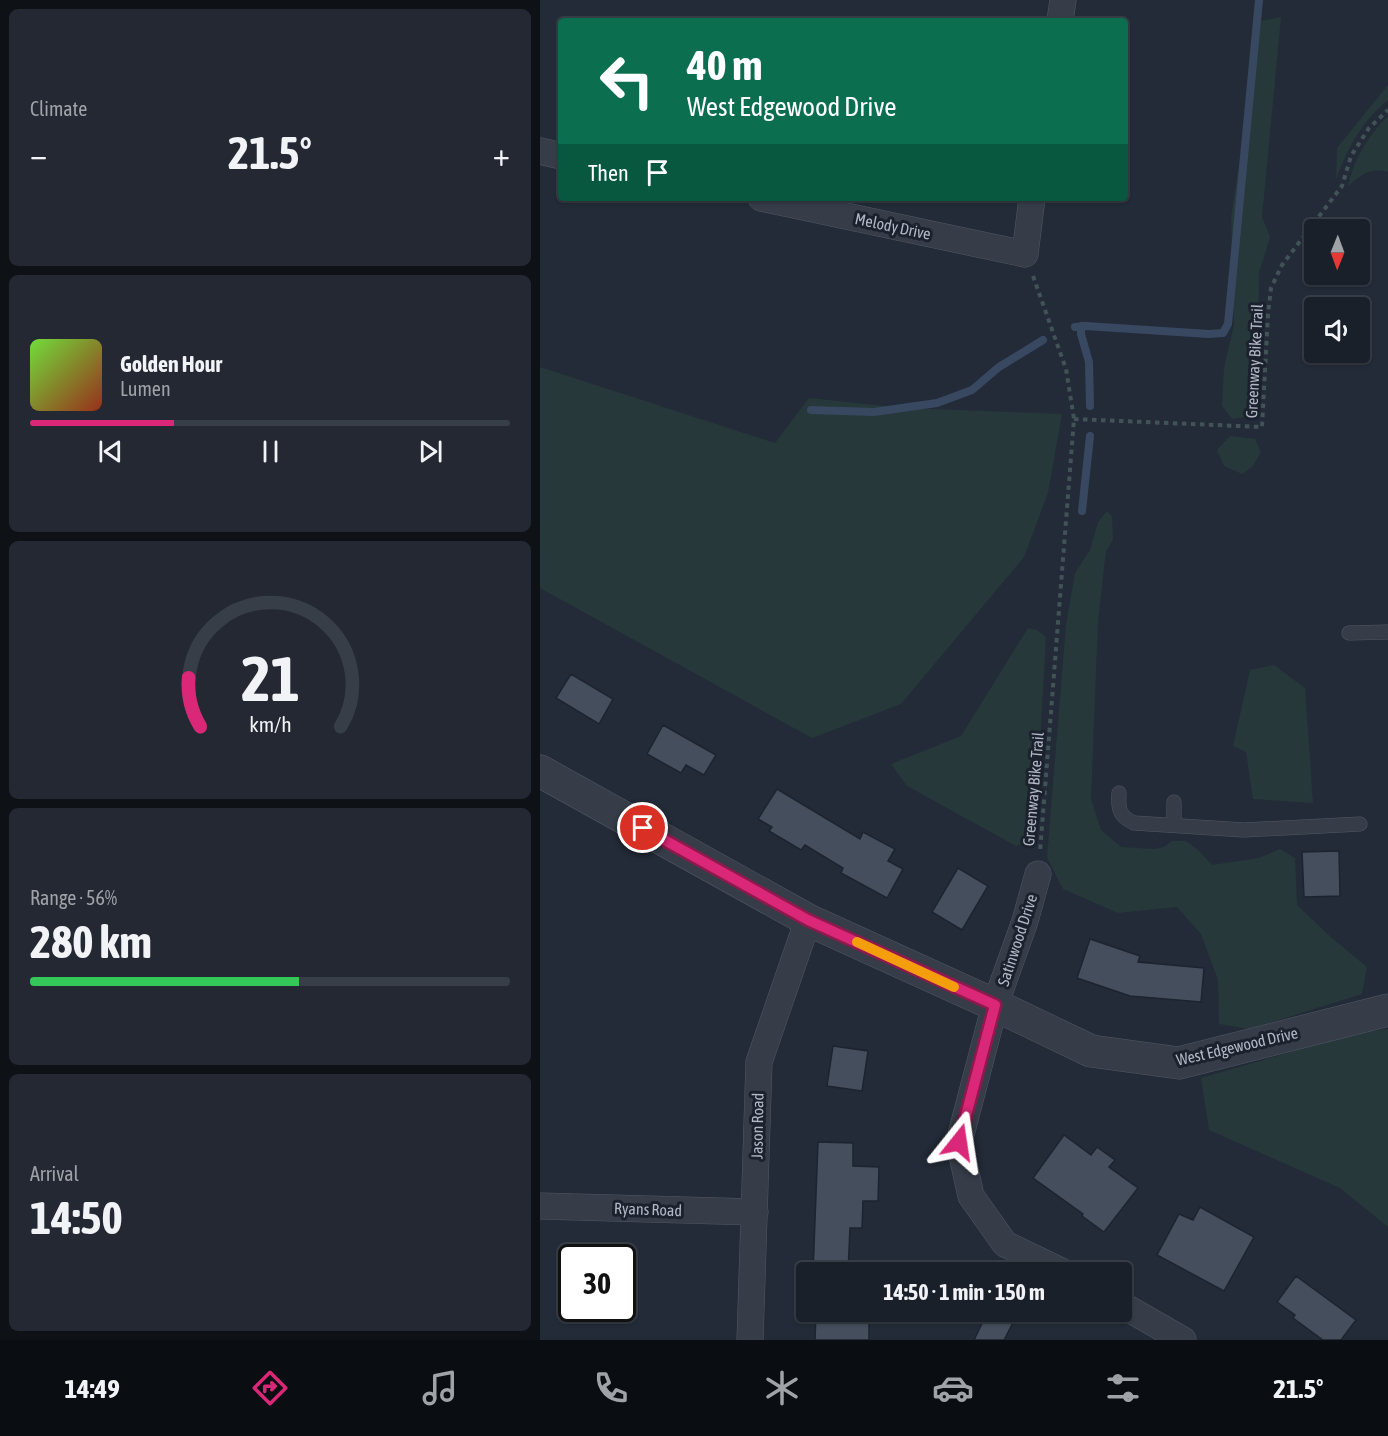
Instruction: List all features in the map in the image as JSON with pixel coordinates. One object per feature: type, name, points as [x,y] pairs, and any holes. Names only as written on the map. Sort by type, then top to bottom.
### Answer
[{"type":"street","points":[[1060,18],[1063,0]]},
{"type":"street","points":[[540,151],[558,155]]},
{"type":"street","name":"Melody Drive","points":[[774,201],[1025,254]]},
{"type":"street","points":[[1025,254],[1032,201]]},
{"type":"street","name":"West Edgewood Drive","points":[[540,771],[808,920],[1091,1051],[1179,1063],[1388,1010]]},
{"type":"street","name":"Satinwood Drive","points":[[1038,874],[1025,921],[995,1005],[959,1142],[971,1196],[1005,1244],[1042,1262]]},
{"type":"street","name":"Jason Road","points":[[750,1340],[759,1062],[808,920]]},
{"type":"street","name":"Ryans Road","points":[[540,1206],[755,1212]]},
{"type":"street","points":[[1132,1311],[1183,1340]]},
{"type":"lane","points":[[1349,633],[1388,632]]},
{"type":"lane","points":[[1119,793],[1120,812],[1134,823],[1244,830],[1360,824]]},
{"type":"lane","points":[[1174,802],[1174,825]]},
{"type":"path","name":"Greenway Bike Trail","points":[[1074,419],[1263,427],[1271,288],[1282,265],[1297,243],[1342,186],[1351,156],[1369,128],[1388,110]]},
{"type":"path","name":"Greenway Bike Trail","points":[[1025,254],[1066,369],[1074,419],[1038,874]]},
{"type":"shaded area","points":[[1281,17],[1262,217],[1270,237],[1259,273],[1257,399],[1251,416],[1232,419],[1222,406],[1224,368],[1234,325],[1231,218],[1261,21]]},
{"type":"shaded area","points":[[1388,85],[1388,100],[1370,117],[1356,136],[1336,180],[1337,148]]},
{"type":"shaded area","points":[[1388,116],[1388,172],[1371,171],[1356,179],[1348,187],[1362,149]]},
{"type":"shaded area","points":[[540,367],[775,443],[809,398],[904,408],[1062,414],[1048,493],[1024,557],[901,704],[812,738],[540,588]]},
{"type":"shaded area","points":[[1230,436],[1255,439],[1261,452],[1252,467],[1242,474],[1224,466],[1217,450]]},
{"type":"shaded area","points":[[1107,511],[1112,516],[1113,540],[1106,551],[1098,621],[1091,799],[1101,830],[1121,847],[1154,849],[1164,847],[1172,841],[1186,841],[1212,865],[1259,858],[1280,849],[1295,858],[1297,905],[1367,967],[1362,994],[1250,1029],[1219,1024],[1218,980],[1201,934],[1177,907],[1118,913],[1063,889],[1047,857],[1066,625],[1075,573],[1090,550],[1098,522]]},
{"type":"shaded area","points":[[1028,628],[1037,630],[1046,637],[1041,727],[1030,841],[1016,846],[907,786],[891,764],[961,736]]},
{"type":"shaded area","points":[[1274,665],[1305,688],[1313,803],[1253,799],[1246,752],[1233,746],[1250,670]]},
{"type":"shaded area","points":[[1388,1029],[1388,1227],[1340,1188],[1209,1130],[1201,1078],[1356,1033]]},
{"type":"building","points":[[571,674],[613,699],[599,724],[556,698]]},
{"type":"building","points":[[663,725],[716,755],[704,775],[686,765],[681,773],[647,754]]},
{"type":"building","points":[[777,789],[860,839],[863,832],[895,849],[888,861],[903,869],[887,898],[841,873],[843,868],[805,845],[801,850],[769,831],[772,827],[758,819]]},
{"type":"building","points":[[1339,851],[1340,896],[1304,897],[1302,852]]},
{"type":"building","points":[[958,868],[988,886],[962,930],[932,912]]},
{"type":"building","points":[[1090,939],[1140,956],[1138,962],[1204,968],[1201,1002],[1130,996],[1077,978]]},
{"type":"building","points":[[833,1046],[868,1051],[862,1091],[827,1086]]},
{"type":"building","points":[[1064,1135],[1091,1155],[1097,1147],[1115,1160],[1109,1167],[1138,1188],[1104,1232],[1033,1178]]},
{"type":"building","points":[[818,1142],[853,1143],[853,1166],[879,1167],[878,1201],[863,1201],[862,1228],[850,1228],[848,1262],[813,1262]]},
{"type":"building","points":[[1200,1207],[1254,1237],[1224,1291],[1157,1255],[1179,1214],[1193,1220]]},
{"type":"building","points":[[1296,1276],[1356,1320],[1341,1340],[1323,1340],[1293,1318],[1295,1315],[1277,1302]]},
{"type":"building","points":[[816,1322],[869,1322],[869,1340],[815,1340]]},
{"type":"building","points":[[983,1322],[1013,1322],[1004,1340],[974,1340]]},
{"type":"waterway","points":[[1075,327],[1223,333],[1228,324],[1259,0]]},
{"type":"waterway","points":[[1081,326],[1089,362],[1090,406]]},
{"type":"waterway","points":[[811,410],[874,412],[937,403],[972,390],[999,367],[1043,340]]},
{"type":"waterway","points":[[1082,511],[1090,436]]},
{"type":"slow traffic","points":[[857,942],[954,987]]},
{"type":"route","points":[[643,828],[808,920],[995,1005],[959,1142]]}]
